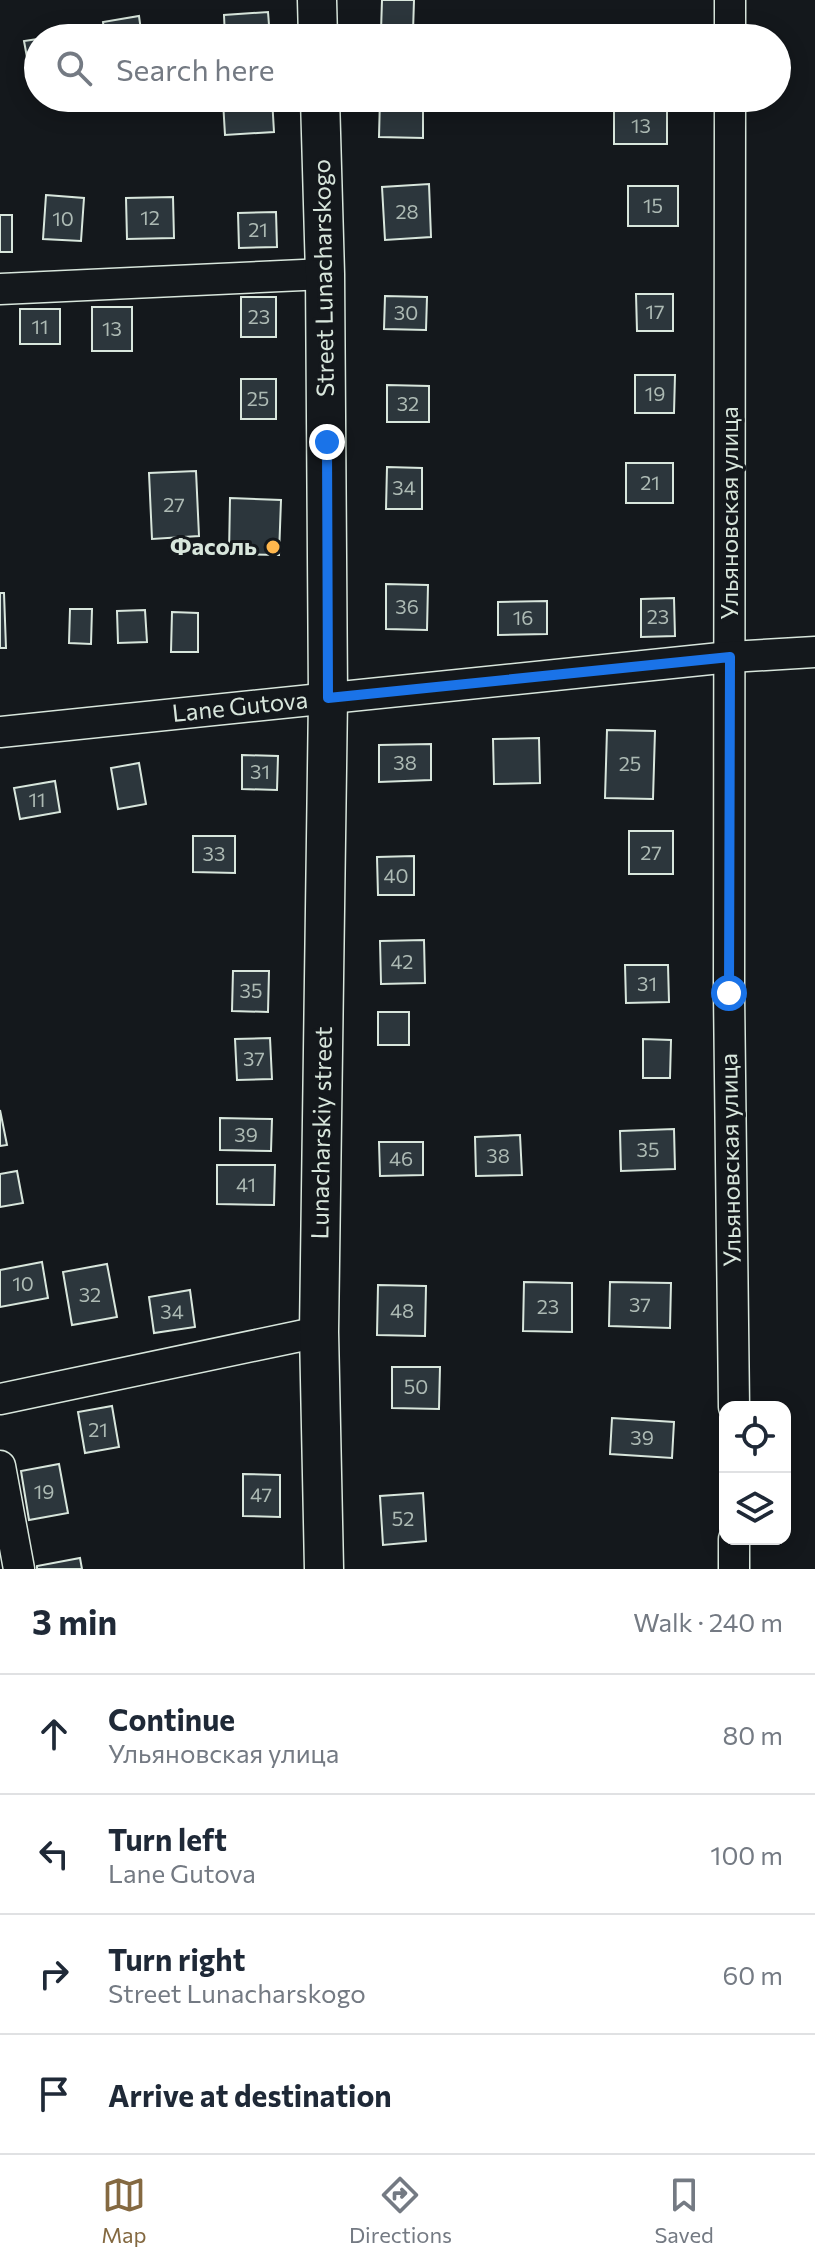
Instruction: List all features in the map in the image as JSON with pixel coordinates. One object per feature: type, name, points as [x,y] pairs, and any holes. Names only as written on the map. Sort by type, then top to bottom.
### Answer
[{"type":"main road","points":[[317,0],[318,24]]},
{"type":"main road","name":"Street Lunacharskogo","points":[[320,112],[325,274],[328,698]]},
{"type":"main road","name":"Lunacharskiy street","points":[[324,1569],[319,1332],[328,698]]},
{"type":"street","points":[[730,0],[730,24]]},
{"type":"street","name":"Ульяновская улица","points":[[730,112],[729,993],[734,1401]]},
{"type":"street","points":[[0,289],[325,274]]},
{"type":"street","name":"Lane Gutova","points":[[0,732],[730,657],[815,652]]},
{"type":"street","points":[[0,1399],[319,1332]]},
{"type":"street","points":[[0,1466],[19,1569]]},
{"type":"street","points":[[734,1545],[734,1569]]},
{"type":"building","points":[[382,0],[414,0],[413,24],[381,24]]},
{"type":"building","points":[[268,12],[269,24],[224,24],[224,15]]},
{"type":"building","points":[[139,16],[140,24],[103,24]]},
{"type":"building","points":[[224,112],[273,112],[274,132],[225,135]]},
{"type":"building","points":[[380,112],[423,112],[423,138],[379,137]]},
{"type":"building","points":[[614,112],[667,112],[667,144],[614,144]]},
{"type":"building","points":[[429,184],[431,237],[385,240],[382,187]]},
{"type":"building","points":[[628,186],[678,186],[678,226],[628,226]]},
{"type":"building","points":[[46,195],[84,198],[81,241],[43,239]]},
{"type":"building","points":[[173,197],[174,238],[127,239],[126,198]]},
{"type":"building","points":[[276,212],[277,247],[239,248],[238,213]]},
{"type":"building","points":[[0,215],[12,215],[12,252],[0,252]]},
{"type":"building","points":[[636,294],[673,294],[673,331],[637,331]]},
{"type":"building","points":[[385,296],[427,297],[426,330],[384,329]]},
{"type":"building","points":[[241,297],[276,297],[276,337],[241,337]]},
{"type":"building","points":[[92,307],[132,307],[132,351],[92,351]]},
{"type":"building","points":[[20,309],[60,309],[60,344],[20,344]]},
{"type":"building","points":[[635,375],[675,375],[674,413],[635,413]]},
{"type":"building","points":[[241,379],[276,379],[276,419],[241,419]]},
{"type":"building","points":[[387,385],[429,386],[429,422],[387,422]]},
{"type":"building","points":[[626,463],[673,463],[673,503],[626,503]]},
{"type":"building","points":[[387,467],[422,468],[422,509],[386,509]]},
{"type":"building","points":[[196,471],[199,536],[152,539],[149,473]]},
{"type":"building","points":[[230,498],[281,500],[279,555],[229,554]]},
{"type":"building","points":[[386,584],[428,585],[427,630],[386,629]]},
{"type":"building","points":[[0,593],[4,593],[6,648],[0,648]]},
{"type":"building","points":[[674,598],[675,636],[641,637],[641,599]]},
{"type":"building","points":[[547,601],[547,634],[498,635],[498,602]]},
{"type":"building","points":[[70,609],[92,609],[91,644],[69,643]]},
{"type":"building","points":[[145,610],[147,642],[118,643],[117,611]]},
{"type":"building","points":[[172,612],[198,613],[198,652],[171,652]]},
{"type":"building","points":[[607,730],[655,731],[653,799],[605,798]]},
{"type":"building","points":[[539,738],[540,783],[494,784],[493,739]]},
{"type":"building","points":[[431,744],[431,780],[379,782],[379,745]]},
{"type":"building","points":[[242,755],[278,756],[277,790],[242,789]]},
{"type":"building","points":[[139,763],[146,804],[118,809],[111,768]]},
{"type":"building","points":[[55,781],[60,812],[20,819],[14,788]]},
{"type":"building","points":[[629,831],[673,831],[673,874],[629,874]]},
{"type":"building","points":[[193,836],[235,836],[235,873],[193,872]]},
{"type":"building","points":[[414,856],[414,895],[378,895],[377,857]]},
{"type":"building","points":[[424,940],[425,983],[381,984],[380,941]]},
{"type":"building","points":[[625,965],[668,965],[669,1002],[626,1003]]},
{"type":"building","points":[[233,971],[269,971],[268,1012],[232,1011]]},
{"type":"building","points":[[378,1012],[409,1012],[409,1045],[378,1045]]},
{"type":"building","points":[[270,1038],[272,1079],[237,1080],[235,1039]]},
{"type":"building","points":[[643,1039],[671,1040],[670,1078],[643,1078]]},
{"type":"building","points":[[0,1110],[7,1145],[0,1146]]},
{"type":"building","points":[[220,1118],[272,1119],[271,1151],[220,1150]]},
{"type":"building","points":[[674,1129],[675,1169],[621,1171],[620,1131]]},
{"type":"building","points":[[520,1135],[522,1175],[476,1176],[475,1137]]},
{"type":"building","points":[[379,1142],[423,1142],[423,1175],[380,1176]]},
{"type":"building","points":[[217,1165],[275,1165],[274,1205],[217,1204]]},
{"type":"building","points":[[17,1171],[23,1203],[0,1207],[0,1174]]},
{"type":"building","points":[[42,1262],[48,1298],[0,1307],[0,1270]]},
{"type":"building","points":[[107,1264],[117,1317],[72,1325],[63,1272]]},
{"type":"building","points":[[524,1282],[572,1283],[572,1332],[523,1331]]},
{"type":"building","points":[[610,1282],[671,1283],[670,1328],[609,1326]]},
{"type":"building","points":[[378,1285],[426,1286],[425,1336],[377,1335]]},
{"type":"building","points":[[190,1290],[195,1327],[154,1333],[149,1297]]},
{"type":"building","points":[[392,1367],[440,1367],[439,1409],[392,1408]]},
{"type":"building","points":[[112,1406],[119,1447],[85,1453],[78,1412]]},
{"type":"building","points":[[612,1418],[674,1422],[672,1458],[610,1454]]},
{"type":"building","points":[[59,1464],[68,1513],[29,1520],[21,1471]]},
{"type":"building","points":[[243,1474],[280,1475],[280,1517],[243,1516]]},
{"type":"building","points":[[423,1493],[426,1541],[383,1545],[380,1496]]},
{"type":"building","points":[[80,1558],[82,1569],[37,1569],[37,1566]]},
{"type":"place","name":"Фасоль","points":[[273,547]]},
{"type":"route","points":[[327,442],[328,698],[730,657],[729,993]]}]
